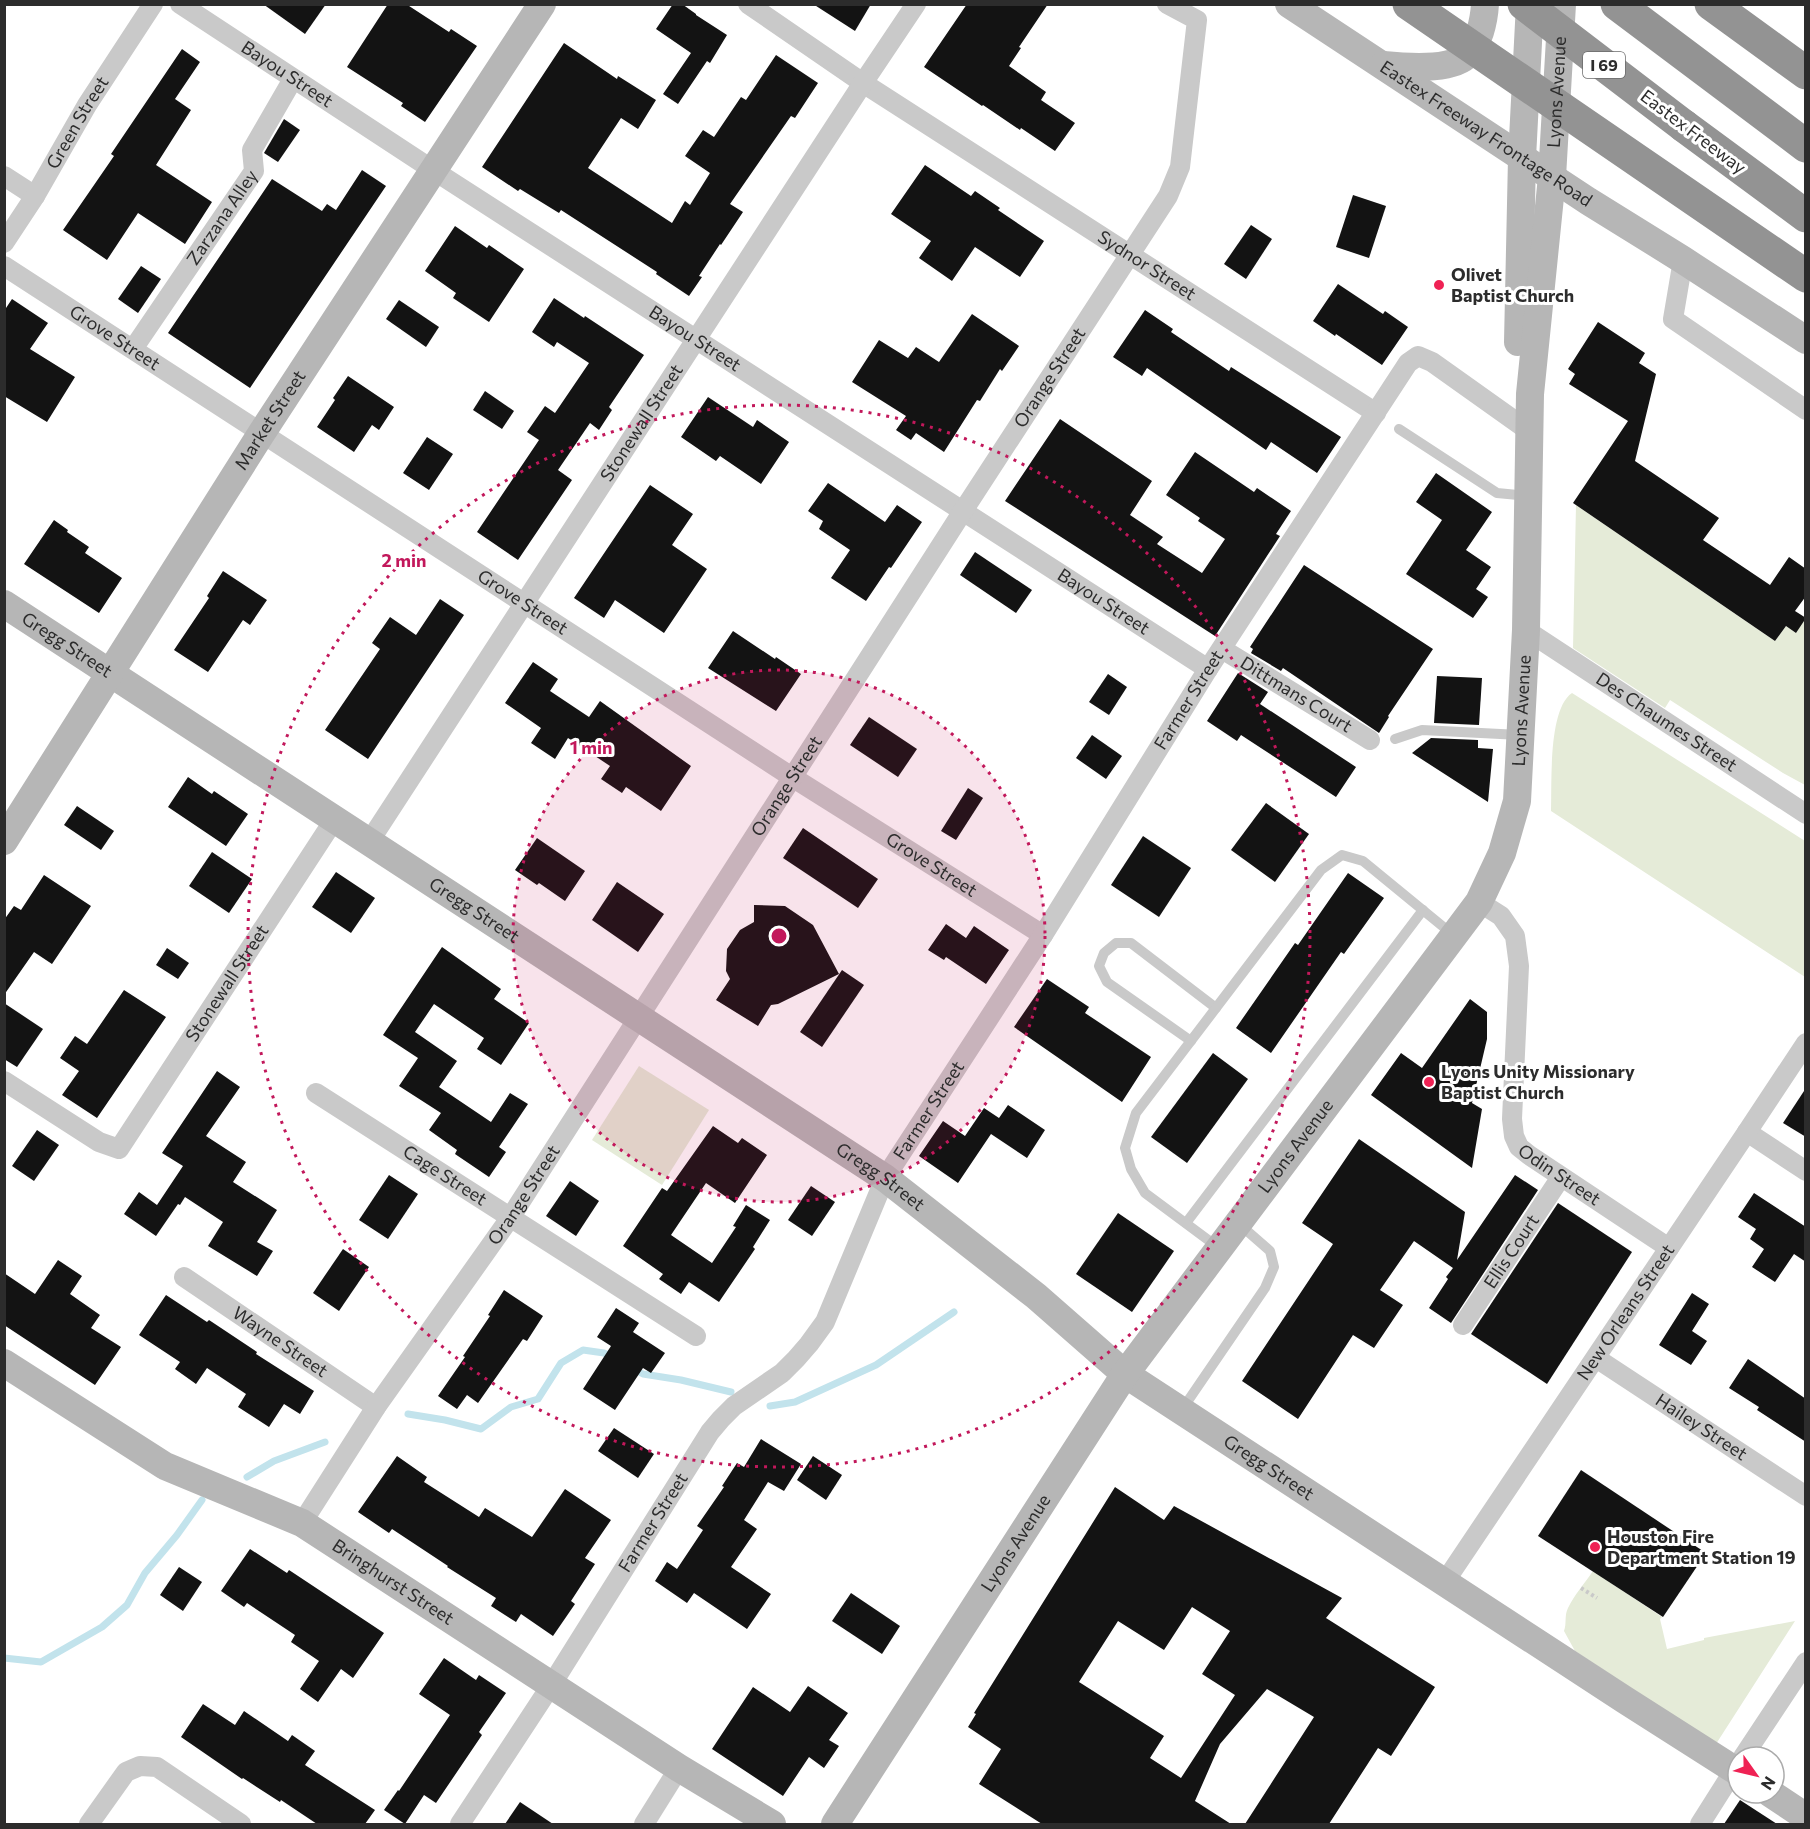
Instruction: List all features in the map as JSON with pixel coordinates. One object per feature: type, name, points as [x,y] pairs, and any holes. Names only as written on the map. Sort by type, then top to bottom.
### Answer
[{"type":"highway","points":[[1409,4],[1806,276]]},
{"type":"highway","name":"Eastex Freeway","points":[[1524,4],[1806,216]]},
{"type":"highway","points":[[1617,4],[1806,146]]},
{"type":"highway","points":[[1711,4],[1806,73]]},
{"type":"street","name":"Green Street","points":[[4,243],[35,196],[87,105],[153,4]]},
{"type":"street","name":"Bayou Street","points":[[180,4],[433,170],[1208,669]]},
{"type":"street","name":"Market Street","points":[[4,841],[261,434],[542,4]]},
{"type":"street","name":"Sydnor Street","points":[[748,4],[862,83],[1376,413]]},
{"type":"street","name":"Stonewall Street","points":[[369,842],[862,83],[916,4]]},
{"type":"street","name":"Orange Street","points":[[302,1523],[376,1407],[510,1218],[963,511],[1168,196],[1180,167],[1197,20],[1167,4]]},
{"type":"street","name":"Eastex Freeway Frontage Road","points":[[1289,4],[1522,158],[1806,340]]},
{"type":"street","points":[[1381,64],[1418,68],[1456,62],[1466,56],[1477,41],[1485,4]]},
{"type":"street","name":"Lyons Avenue","points":[[1530,4],[1522,158],[1518,342],[1530,394]]},
{"type":"street","name":"Lyons Avenue","points":[[835,1824],[1125,1374],[1479,902],[1502,853],[1517,801],[1526,630],[1530,394],[1552,177],[1562,4]]},
{"type":"street","name":"Zarzana Alley","points":[[133,349],[254,171],[252,150],[293,79]]},
{"type":"street","points":[[4,176],[35,196]]},
{"type":"street","points":[[1683,260],[1673,320],[1806,410]]},
{"type":"street","name":"Grove Street","points":[[4,266],[792,777],[1043,935]]},
{"type":"street","points":[[1376,413],[1408,363],[1418,356],[1432,362],[1529,430]]},
{"type":"street","name":"Farmer Street","points":[[460,1824],[552,1684],[710,1432],[734,1406],[782,1373],[809,1344],[825,1322],[885,1178],[1043,935],[1208,669],[1376,413]]},
{"type":"street","name":"Gregg Street","points":[[4,604],[885,1178],[1036,1296],[1125,1374],[1624,1700],[1726,1758]]},
{"type":"street","name":"Des Chaumes Street","points":[[1526,630],[1806,814]]},
{"type":"street","name":"Dittmans Court","points":[[1222,649],[1370,740]]},
{"type":"street","name":"Stonewall Street","points":[[4,1082],[99,1142],[119,1149],[334,820]]},
{"type":"street","name":"Odin Street","points":[[1479,902],[1500,916],[1515,936],[1519,966],[1512,1119],[1514,1136],[1520,1147],[1561,1177],[1670,1248]]},
{"type":"street","name":"New Orleans Street","points":[[1444,1583],[1806,1043]]},
{"type":"street","name":"Cage Street","points":[[316,1093],[696,1336]]},
{"type":"street","points":[[1747,1132],[1806,1171]]},
{"type":"street","name":"Ellis Court","points":[[1463,1325],[1561,1177]]},
{"type":"street","name":"Wayne Street","points":[[183,1277],[376,1407]]},
{"type":"street","name":"Hailey Street","points":[[1596,1358],[1806,1496]]},
{"type":"street","name":"Bringhurst Street","points":[[4,1363],[165,1466],[302,1523],[679,1768],[771,1824]]},
{"type":"street","points":[[1751,1745],[1806,1662]]},
{"type":"street","points":[[89,1824],[126,1772],[140,1766],[157,1767],[241,1824]]},
{"type":"street","points":[[644,1824],[679,1768]]},
{"type":"street","points":[[1700,1824],[1726,1784]]},
{"type":"street","points":[[1786,1804],[1806,1817]]},
{"type":"lane","points":[[1399,429],[1497,493],[1528,496]]},
{"type":"lane","points":[[1395,739],[1422,730],[1520,735]]},
{"type":"lane","points":[[1220,1248],[1145,1193],[1131,1169],[1125,1148],[1136,1113],[1321,870],[1342,855],[1363,861],[1454,936]]},
{"type":"lane","points":[[1186,1223],[1423,910]]},
{"type":"lane","points":[[1191,1041],[1107,982],[1099,966],[1104,953],[1116,943],[1131,943],[1216,1008]]},
{"type":"lane","points":[[1181,1411],[1266,1288],[1274,1268],[1270,1251],[1238,1223]]},
{"type":"path","points":[[1581,1588],[1597,1598]]},
{"type":"green space","points":[[1576,505],[1775,641],[1786,626],[1796,633],[1805,618],[1805,785],[1670,700],[1665,708],[1573,648]]},
{"type":"green space","points":[[1572,693],[1805,841],[1805,977],[1551,811],[1555,730],[1564,702]]},
{"type":"green space","points":[[639,1066],[709,1110],[662,1185],[592,1140]]},
{"type":"green space","points":[[1593,1571],[1662,1617],[1660,1619],[1667,1649],[1704,1640],[1704,1638],[1795,1621],[1716,1744],[1575,1651],[1564,1631],[1566,1614],[1573,1598]]},
{"type":"building","points":[[263,4],[326,4],[305,34]]},
{"type":"building","points":[[388,4],[406,4],[449,32],[451,29],[477,46],[425,122],[401,106],[403,103],[347,67]]},
{"type":"building","points":[[673,4],[682,4],[727,35],[710,63],[707,61],[678,104],[663,94],[691,53],[656,29]]},
{"type":"building","points":[[813,4],[871,4],[855,31]]},
{"type":"building","points":[[967,4],[1048,4],[1009,66],[1046,92],[1041,100],[1075,123],[1055,151],[924,67]]},
{"type":"building","points":[[564,43],[617,79],[618,76],[656,100],[638,129],[621,118],[588,168],[672,223],[685,201],[690,205],[710,173],[685,156],[703,130],[714,137],[741,97],[746,100],[776,55],[818,83],[795,118],[791,116],[730,204],[743,212],[699,276],[702,277],[689,296],[656,274],[657,272],[561,210],[559,213],[520,189],[518,191],[482,167]]},
{"type":"building","points":[[182,49],[200,62],[175,99],[191,110],[156,165],[212,202],[185,244],[138,213],[107,260],[63,230],[114,156],[111,154]]},
{"type":"building","points":[[284,119],[300,130],[278,162],[264,153]]},
{"type":"building","points":[[925,165],[971,196],[975,191],[1000,208],[998,210],[1044,241],[1020,277],[975,247],[952,281],[919,258],[931,241],[891,214]]},
{"type":"building","points":[[362,170],[386,186],[250,388],[168,333],[272,179],[322,211],[327,204],[336,210]]},
{"type":"building","points":[[1353,195],[1386,206],[1369,258],[1336,247]]},
{"type":"building","points":[[1251,225],[1272,239],[1246,279],[1224,264]]},
{"type":"building","points":[[455,226],[487,248],[489,245],[524,269],[489,322],[453,298],[456,293],[425,271]]},
{"type":"building","points":[[141,266],[161,279],[138,313],[118,299]]},
{"type":"building","points":[[1338,284],[1383,314],[1385,311],[1408,327],[1382,365],[1313,321]]},
{"type":"building","points":[[554,298],[644,355],[609,407],[612,410],[599,430],[590,423],[558,470],[572,480],[518,560],[477,532],[539,440],[527,432],[545,406],[555,413],[589,363],[557,342],[554,347],[532,332]]},
{"type":"building","points":[[12,299],[48,323],[30,349],[75,377],[47,422],[4,396],[4,311]]},
{"type":"building","points":[[399,300],[439,327],[426,347],[386,319]]},
{"type":"building","points":[[1145,310],[1173,329],[1171,332],[1229,371],[1231,367],[1341,437],[1317,473],[1271,442],[1266,450],[1147,368],[1142,376],[1113,357]]},
{"type":"building","points":[[972,314],[1019,346],[1002,371],[1000,369],[980,401],[977,400],[944,452],[916,433],[911,440],[896,430],[906,416],[852,382],[879,340],[908,358],[916,347],[939,362]]},
{"type":"building","points":[[1598,322],[1645,353],[1639,363],[1656,374],[1635,461],[1719,518],[1703,540],[1770,585],[1789,557],[1806,569],[1806,596],[1795,611],[1806,618],[1796,633],[1786,626],[1775,641],[1573,503],[1628,421],[1569,384],[1575,374],[1568,369]]},
{"type":"building","points":[[348,376],[394,407],[379,430],[372,425],[354,452],[317,427]]},
{"type":"building","points":[[485,391],[514,411],[502,429],[473,410]]},
{"type":"building","points":[[708,397],[753,427],[757,420],[789,442],[761,484],[720,456],[716,461],[681,437]]},
{"type":"building","points":[[1060,419],[1152,481],[1130,515],[1163,537],[1157,544],[1202,573],[1225,539],[1198,521],[1200,518],[1166,495],[1195,452],[1254,492],[1257,488],[1291,511],[1276,534],[1280,536],[1215,636],[1005,501]]},
{"type":"building","points":[[427,437],[453,454],[429,490],[403,473]]},
{"type":"building","points":[[1436,473],[1492,512],[1466,550],[1491,567],[1476,589],[1488,597],[1473,618],[1406,574],[1442,520],[1416,502]]},
{"type":"building","points":[[828,483],[885,522],[897,505],[922,522],[866,601],[831,578],[850,550],[819,529],[823,521],[808,511]]},
{"type":"building","points":[[650,485],[693,514],[672,545],[707,569],[664,633],[615,600],[604,618],[574,598]]},
{"type":"building","points":[[54,520],[89,547],[85,553],[122,578],[99,613],[24,564]]},
{"type":"building","points":[[975,552],[1032,590],[1016,613],[960,575]]},
{"type":"building","points":[[1304,565],[1433,649],[1379,733],[1283,668],[1281,671],[1251,653],[1253,649],[1250,647]]},
{"type":"building","points":[[223,571],[267,600],[250,625],[243,620],[208,672],[174,650],[209,598],[207,596]]},
{"type":"building","points":[[440,599],[464,615],[368,759],[325,730],[380,649],[372,643],[390,617],[416,635]]},
{"type":"building","points":[[733,631],[801,674],[776,711],[708,668]]},
{"type":"building","points":[[533,662],[558,679],[550,691],[589,717],[600,701],[691,766],[661,811],[626,787],[622,793],[601,779],[610,766],[568,738],[555,759],[531,743],[541,728],[505,703]]},
{"type":"building","points":[[1238,673],[1268,692],[1260,704],[1356,767],[1336,797],[1241,735],[1237,741],[1207,721]]},
{"type":"building","points":[[1108,674],[1127,687],[1109,715],[1089,702]]},
{"type":"building","points":[[1437,676],[1482,678],[1479,725],[1434,723]]},
{"type":"building","points":[[869,717],[917,749],[898,777],[850,745]]},
{"type":"building","points":[[1092,735],[1122,756],[1106,779],[1076,758]]},
{"type":"building","points":[[1431,738],[1478,740],[1478,748],[1493,749],[1488,802],[1412,753]]},
{"type":"building","points":[[188,777],[212,794],[214,791],[248,814],[226,846],[168,807]]},
{"type":"building","points":[[968,788],[983,798],[956,840],[941,831]]},
{"type":"building","points":[[1266,803],[1309,834],[1275,882],[1231,850]]},
{"type":"building","points":[[77,806],[114,831],[101,850],[64,825]]},
{"type":"building","points":[[803,828],[878,879],[858,908],[783,858]]},
{"type":"building","points":[[1143,836],[1191,868],[1159,917],[1111,885]]},
{"type":"building","points":[[537,838],[585,871],[565,901],[515,870]]},
{"type":"building","points":[[212,852],[252,879],[229,913],[189,886]]},
{"type":"building","points":[[336,872],[375,898],[351,933],[312,907]]},
{"type":"building","points":[[1348,873],[1384,898],[1344,954],[1341,952],[1271,1053],[1236,1028],[1295,943],[1298,945]]},
{"type":"building","points":[[44,875],[91,906],[52,964],[34,952],[4,995],[4,920],[14,906],[21,910]]},
{"type":"building","points":[[617,882],[664,914],[638,952],[592,920]]},
{"type":"building","points":[[754,905],[785,906],[813,925],[839,974],[778,1004],[771,1005],[758,1026],[716,1000],[730,979],[726,971],[727,949],[740,930],[754,922]]},
{"type":"building","points":[[946,924],[966,938],[974,926],[1009,950],[986,984],[946,957],[944,960],[928,950]]},
{"type":"building","points":[[442,947],[501,989],[494,999],[529,1023],[501,1065],[477,1049],[484,1038],[434,1004],[415,1032],[457,1061],[439,1087],[491,1122],[510,1093],[528,1104],[499,1147],[506,1152],[489,1177],[455,1154],[457,1150],[429,1130],[441,1113],[399,1086],[418,1058],[383,1035]]},
{"type":"building","points":[[167,948],[189,963],[178,979],[156,965]]},
{"type":"building","points":[[842,970],[864,985],[822,1047],[800,1032]]},
{"type":"building","points":[[1047,979],[1089,1007],[1085,1013],[1151,1057],[1122,1102],[1014,1027]]},
{"type":"building","points":[[124,990],[166,1017],[97,1118],[62,1095],[79,1071],[60,1058],[75,1036],[87,1044]]},
{"type":"building","name":"Lyons Unity Missionary Baptist Church","points":[[1470,999],[1487,1012],[1487,1039],[1472,1103],[1482,1109],[1472,1168],[1371,1095],[1401,1053],[1422,1068]]},
{"type":"building","points":[[4,1003],[43,1029],[17,1067],[4,1059]]},
{"type":"building","points":[[1213,1053],[1248,1079],[1187,1163],[1151,1137]]},
{"type":"building","points":[[217,1071],[240,1087],[206,1136],[246,1162],[233,1182],[277,1210],[257,1242],[273,1251],[257,1276],[208,1246],[223,1222],[185,1197],[156,1236],[124,1214],[139,1192],[157,1205],[183,1166],[162,1153]]},
{"type":"building","points":[[1806,1088],[1806,1137],[1783,1123]]},
{"type":"building","points":[[1008,1105],[1045,1130],[1027,1158],[991,1134],[958,1183],[919,1156],[943,1121],[965,1136],[984,1108],[999,1118]]},
{"type":"building","points":[[713,1126],[738,1143],[742,1138],[767,1155],[735,1203],[706,1183],[671,1235],[712,1263],[736,1227],[733,1226],[746,1205],[770,1220],[753,1247],[755,1249],[719,1302],[689,1282],[681,1294],[659,1279],[663,1274],[623,1246],[662,1188],[667,1191]]},
{"type":"building","points":[[37,1130],[59,1145],[34,1181],[12,1166]]},
{"type":"building","points":[[1359,1139],[1465,1212],[1457,1260],[1515,1175],[1538,1190],[1451,1323],[1429,1308],[1453,1268],[1414,1241],[1380,1290],[1403,1305],[1374,1348],[1353,1335],[1298,1419],[1242,1381],[1333,1244],[1302,1223]]},
{"type":"building","points":[[389,1175],[418,1194],[388,1239],[359,1220]]},
{"type":"building","points":[[570,1181],[599,1201],[576,1236],[546,1216]]},
{"type":"building","points":[[811,1186],[835,1202],[812,1236],[788,1220]]},
{"type":"building","points":[[1754,1193],[1806,1227],[1806,1262],[1794,1254],[1775,1282],[1752,1267],[1764,1249],[1750,1239],[1756,1229],[1738,1217]]},
{"type":"building","points":[[1558,1203],[1632,1252],[1547,1384],[1471,1334]]},
{"type":"building","points":[[1118,1213],[1174,1251],[1132,1312],[1076,1274]]},
{"type":"building","points":[[343,1249],[369,1267],[339,1311],[313,1293]]},
{"type":"building","points":[[58,1260],[82,1276],[70,1294],[100,1315],[91,1328],[121,1347],[95,1385],[4,1325],[4,1273],[35,1294]]},
{"type":"building","points":[[504,1290],[543,1316],[527,1341],[523,1339],[478,1403],[467,1395],[457,1409],[438,1396],[465,1357],[463,1356],[490,1316],[488,1315]]},
{"type":"building","points":[[1692,1293],[1709,1304],[1692,1331],[1707,1341],[1691,1365],[1659,1345]]},
{"type":"building","points":[[166,1295],[207,1322],[209,1320],[257,1352],[256,1354],[314,1391],[300,1414],[284,1404],[269,1427],[238,1407],[246,1394],[207,1368],[196,1384],[175,1369],[180,1362],[139,1335]]},
{"type":"building","points":[[616,1308],[639,1323],[633,1332],[665,1353],[651,1373],[643,1368],[615,1410],[583,1389],[611,1346],[597,1337]]},
{"type":"building","points":[[1748,1359],[1806,1399],[1806,1442],[1757,1410],[1759,1407],[1729,1388]]},
{"type":"building","points":[[614,1428],[654,1454],[638,1478],[598,1451]]},
{"type":"building","points":[[761,1439],[801,1464],[784,1491],[768,1482],[744,1520],[757,1529],[731,1567],[771,1594],[747,1629],[694,1593],[687,1603],[655,1581],[667,1562],[677,1569],[703,1530],[697,1526],[724,1487],[722,1486],[737,1463],[744,1467]]},
{"type":"building","points":[[397,1456],[427,1477],[424,1482],[479,1517],[485,1508],[532,1537],[565,1489],[611,1520],[585,1558],[595,1564],[571,1601],[575,1604],[553,1636],[521,1614],[516,1622],[491,1606],[496,1598],[392,1529],[389,1533],[358,1512]]},
{"type":"building","points":[[813,1456],[842,1475],[826,1500],[797,1480]]},
{"type":"building","points":[[1581,1470],[1706,1553],[1663,1617],[1538,1536]]},
{"type":"building","points":[[1115,1487],[1164,1520],[1174,1506],[1342,1598],[1326,1618],[1435,1687],[1391,1756],[1378,1748],[1329,1824],[1245,1824],[1314,1717],[1267,1689],[1220,1744],[1195,1801],[1231,1824],[1042,1824],[979,1784],[1001,1749],[968,1727],[976,1714],[974,1713]],"holes":[[[1192,1607],[1230,1631],[1202,1674],[1235,1695],[1181,1778],[1150,1758],[1164,1736],[1079,1682],[1118,1621],[1164,1650]]]},
{"type":"building","points":[[250,1549],[287,1573],[289,1570],[384,1633],[353,1678],[341,1669],[318,1702],[300,1689],[319,1661],[291,1642],[295,1635],[247,1603],[244,1607],[221,1591]]},
{"type":"building","points":[[179,1567],[202,1582],[183,1611],[160,1595]]},
{"type":"building","points":[[851,1593],[900,1626],[882,1654],[832,1621]]},
{"type":"building","points":[[444,1658],[476,1680],[479,1675],[506,1693],[479,1732],[482,1735],[436,1803],[424,1795],[405,1824],[384,1810],[450,1715],[419,1694]]},
{"type":"building","points":[[808,1686],[848,1713],[829,1740],[839,1746],[824,1768],[809,1757],[783,1796],[712,1749],[753,1687],[790,1712]]},
{"type":"building","points":[[203,1704],[235,1725],[244,1711],[288,1741],[292,1735],[315,1751],[305,1765],[375,1810],[365,1824],[317,1824],[281,1800],[280,1802],[242,1779],[181,1737]]},
{"type":"building","points":[[520,1802],[553,1824],[505,1824]]},
{"type":"building","points":[[1737,1805],[1748,1805],[1777,1824],[1724,1824]]},
{"type":"waterway","points":[[770,1406],[795,1402],[876,1365],[954,1312]]},
{"type":"waterway","points":[[408,1414],[481,1429],[511,1407],[538,1399],[561,1363],[583,1350],[604,1353],[614,1358]]},
{"type":"waterway","points":[[632,1368],[643,1374],[731,1392]]},
{"type":"waterway","points":[[247,1477],[274,1461],[325,1442]]},
{"type":"waterway","points":[[4,1658],[41,1662],[102,1627],[127,1605],[145,1573],[177,1535],[202,1500]]},
{"type":"place","name":"Olivet Baptist Church","points":[[1439,285]]},
{"type":"place","name":"Lyons Unity Missionary Baptist Church","points":[[1429,1082]]},
{"type":"place","name":"Houston Fire Department Station 19","points":[[1595,1547]]}]
